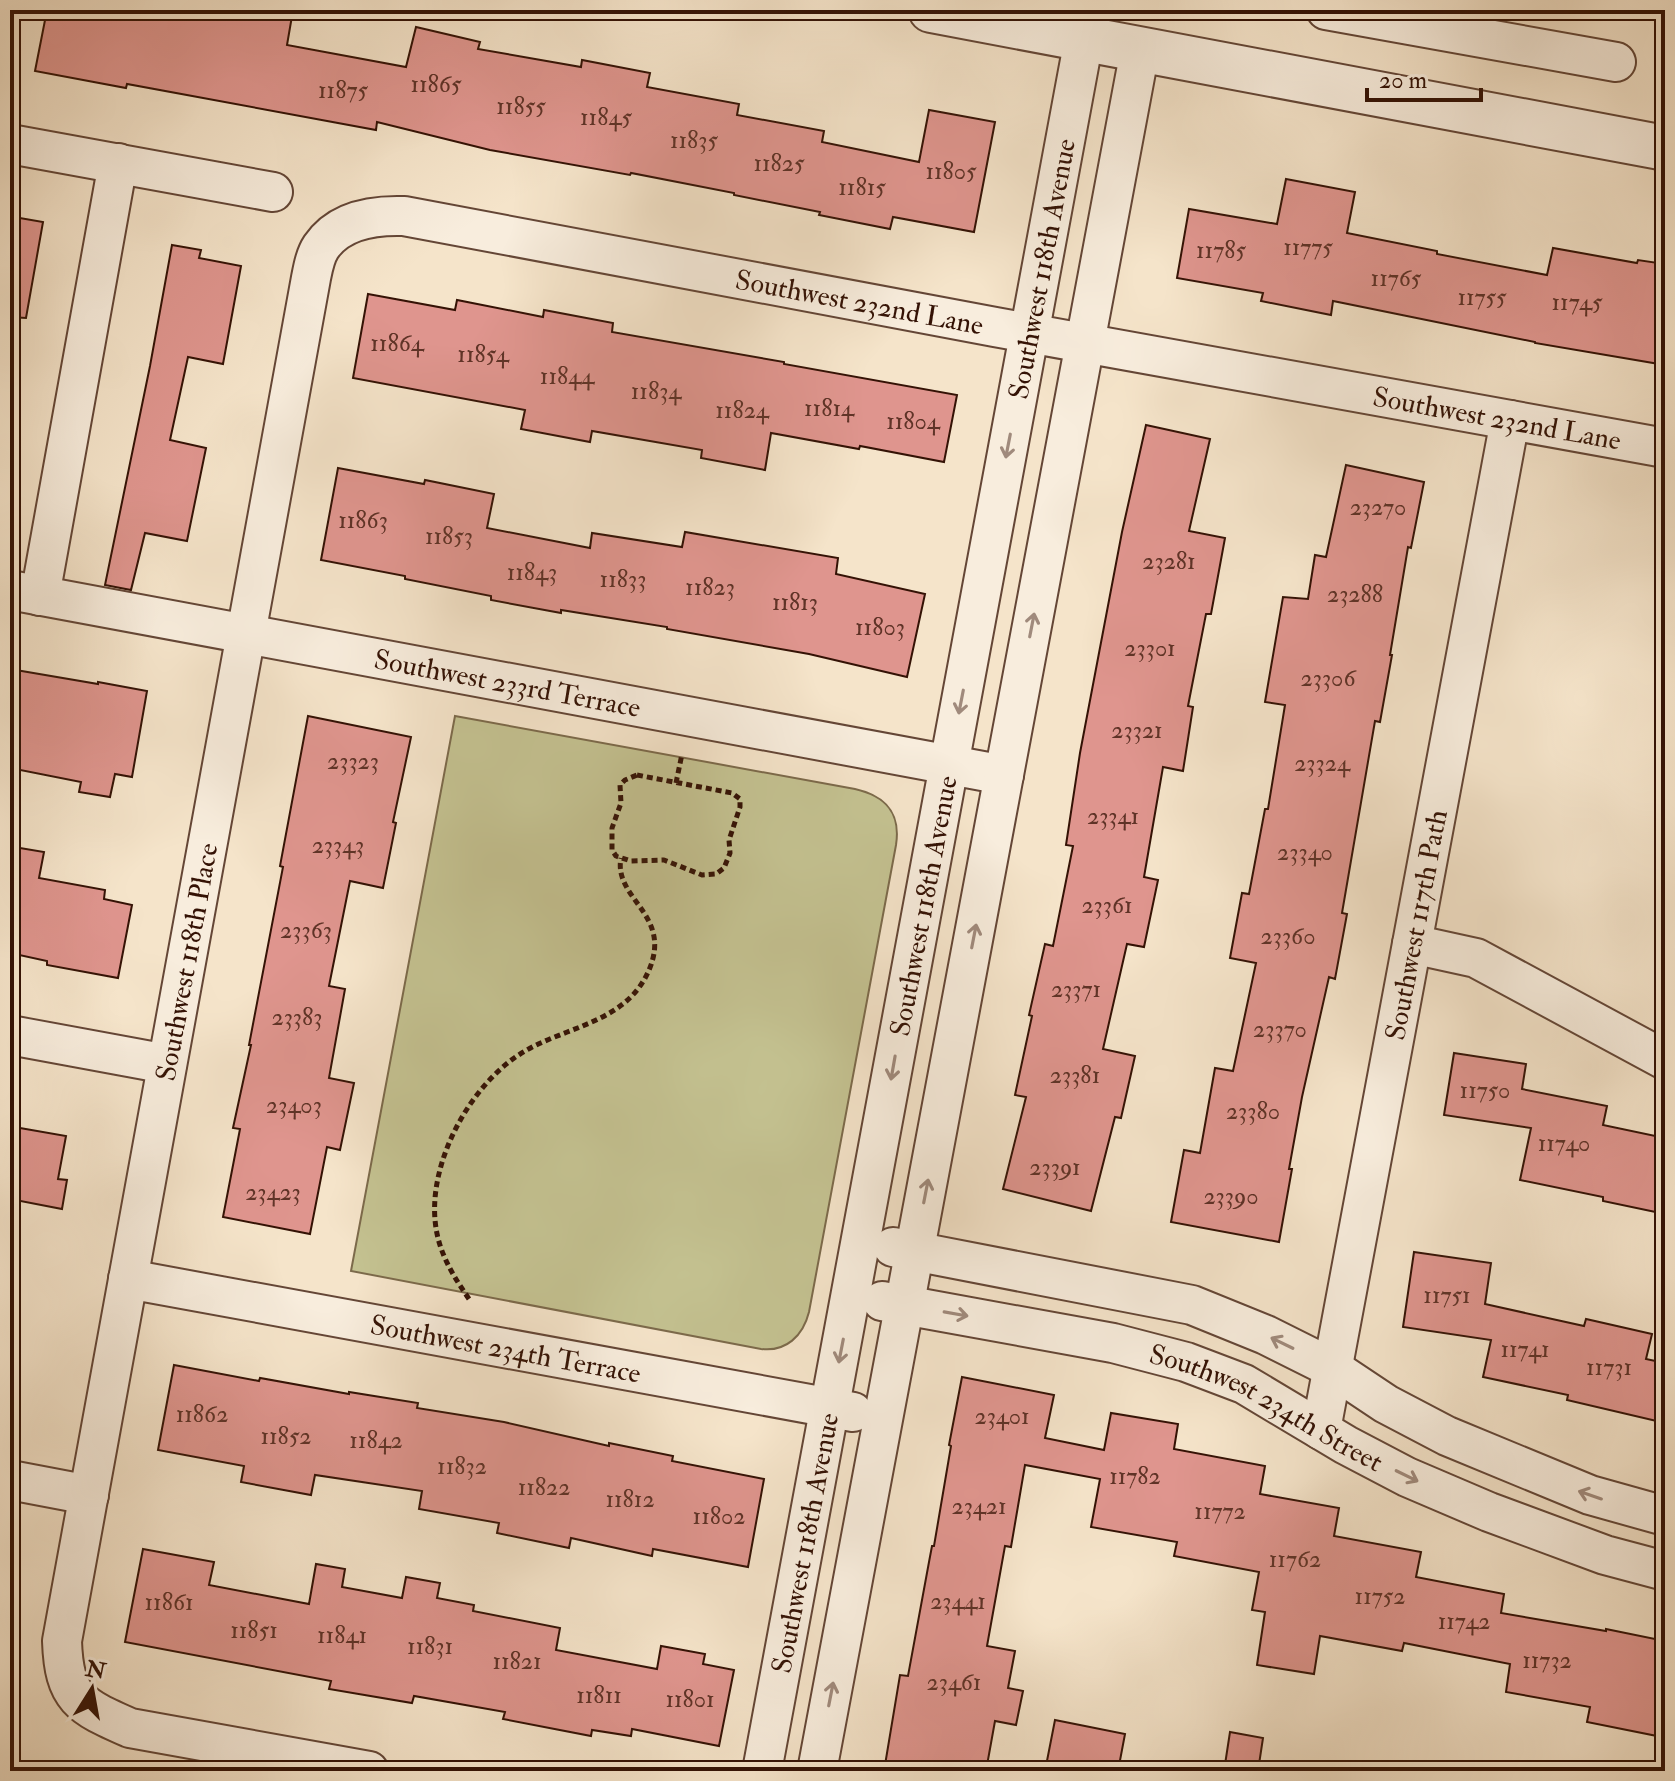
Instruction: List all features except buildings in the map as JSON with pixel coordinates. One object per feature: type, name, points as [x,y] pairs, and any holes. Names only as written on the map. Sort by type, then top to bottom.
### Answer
[{"type":"street","points":[[931,10],[1001,17],[1084,39],[1665,148]]},
{"type":"street","points":[[1326,10],[1440,20],[1616,62]]},
{"type":"street","name":"Southwest 118th Avenue","points":[[762,1771],[1084,39]]},
{"type":"street","name":"Southwest 118th Avenue","points":[[817,1771],[1140,50]]},
{"type":"street","points":[[10,144],[273,192]]},
{"type":"street","points":[[25,593],[118,163]]},
{"type":"street","name":"Southwest 232nd Lane","points":[[340,229],[367,218],[404,216],[1085,344],[1665,448]]},
{"type":"street","name":"Southwest 118th Place","points":[[340,229],[320,248],[311,278],[62,1641],[65,1673],[78,1700],[130,1728],[369,1771]]},
{"type":"street","name":"Southwest 117th Path","points":[[1321,1430],[1510,420]]},
{"type":"street","name":"Southwest 233rd Terrace","points":[[25,593],[1004,775]]},
{"type":"street","points":[[1412,944],[1476,958],[1665,1060]]},
{"type":"street","points":[[10,1035],[167,1064]]},
{"type":"street","name":"Southwest 234th Street","points":[[862,1241],[1192,1305],[1266,1335],[1332,1368],[1386,1404],[1447,1436],[1590,1495],[1665,1516]]},
{"type":"street","name":"Southwest 234th Terrace","points":[[128,1279],[883,1418]]},
{"type":"street","name":"Southwest 234th Street","points":[[852,1295],[1113,1343],[1186,1362],[1244,1384],[1407,1477],[1489,1512],[1605,1555],[1665,1571]]},
{"type":"street","points":[[10,1480],[89,1495]]},
{"type":"path","points":[[676,783],[682,753]]},
{"type":"path","points":[[637,775],[676,783],[732,793],[740,799],[729,840],[730,853],[724,868],[716,874],[702,875],[664,860],[631,861],[616,856],[612,850],[612,828],[621,803],[620,785],[637,775]]},
{"type":"path","points":[[469,1299],[448,1266],[436,1228],[441,1167],[457,1127],[472,1101],[503,1067],[535,1046],[600,1019],[619,1007],[644,979],[653,956],[652,928],[639,902],[629,893],[620,867],[621,858]]},
{"type":"shaded area","points":[[455,716],[855,789],[883,801],[893,815],[896,845],[809,1312],[798,1335],[786,1345],[761,1349],[351,1271]]}]
